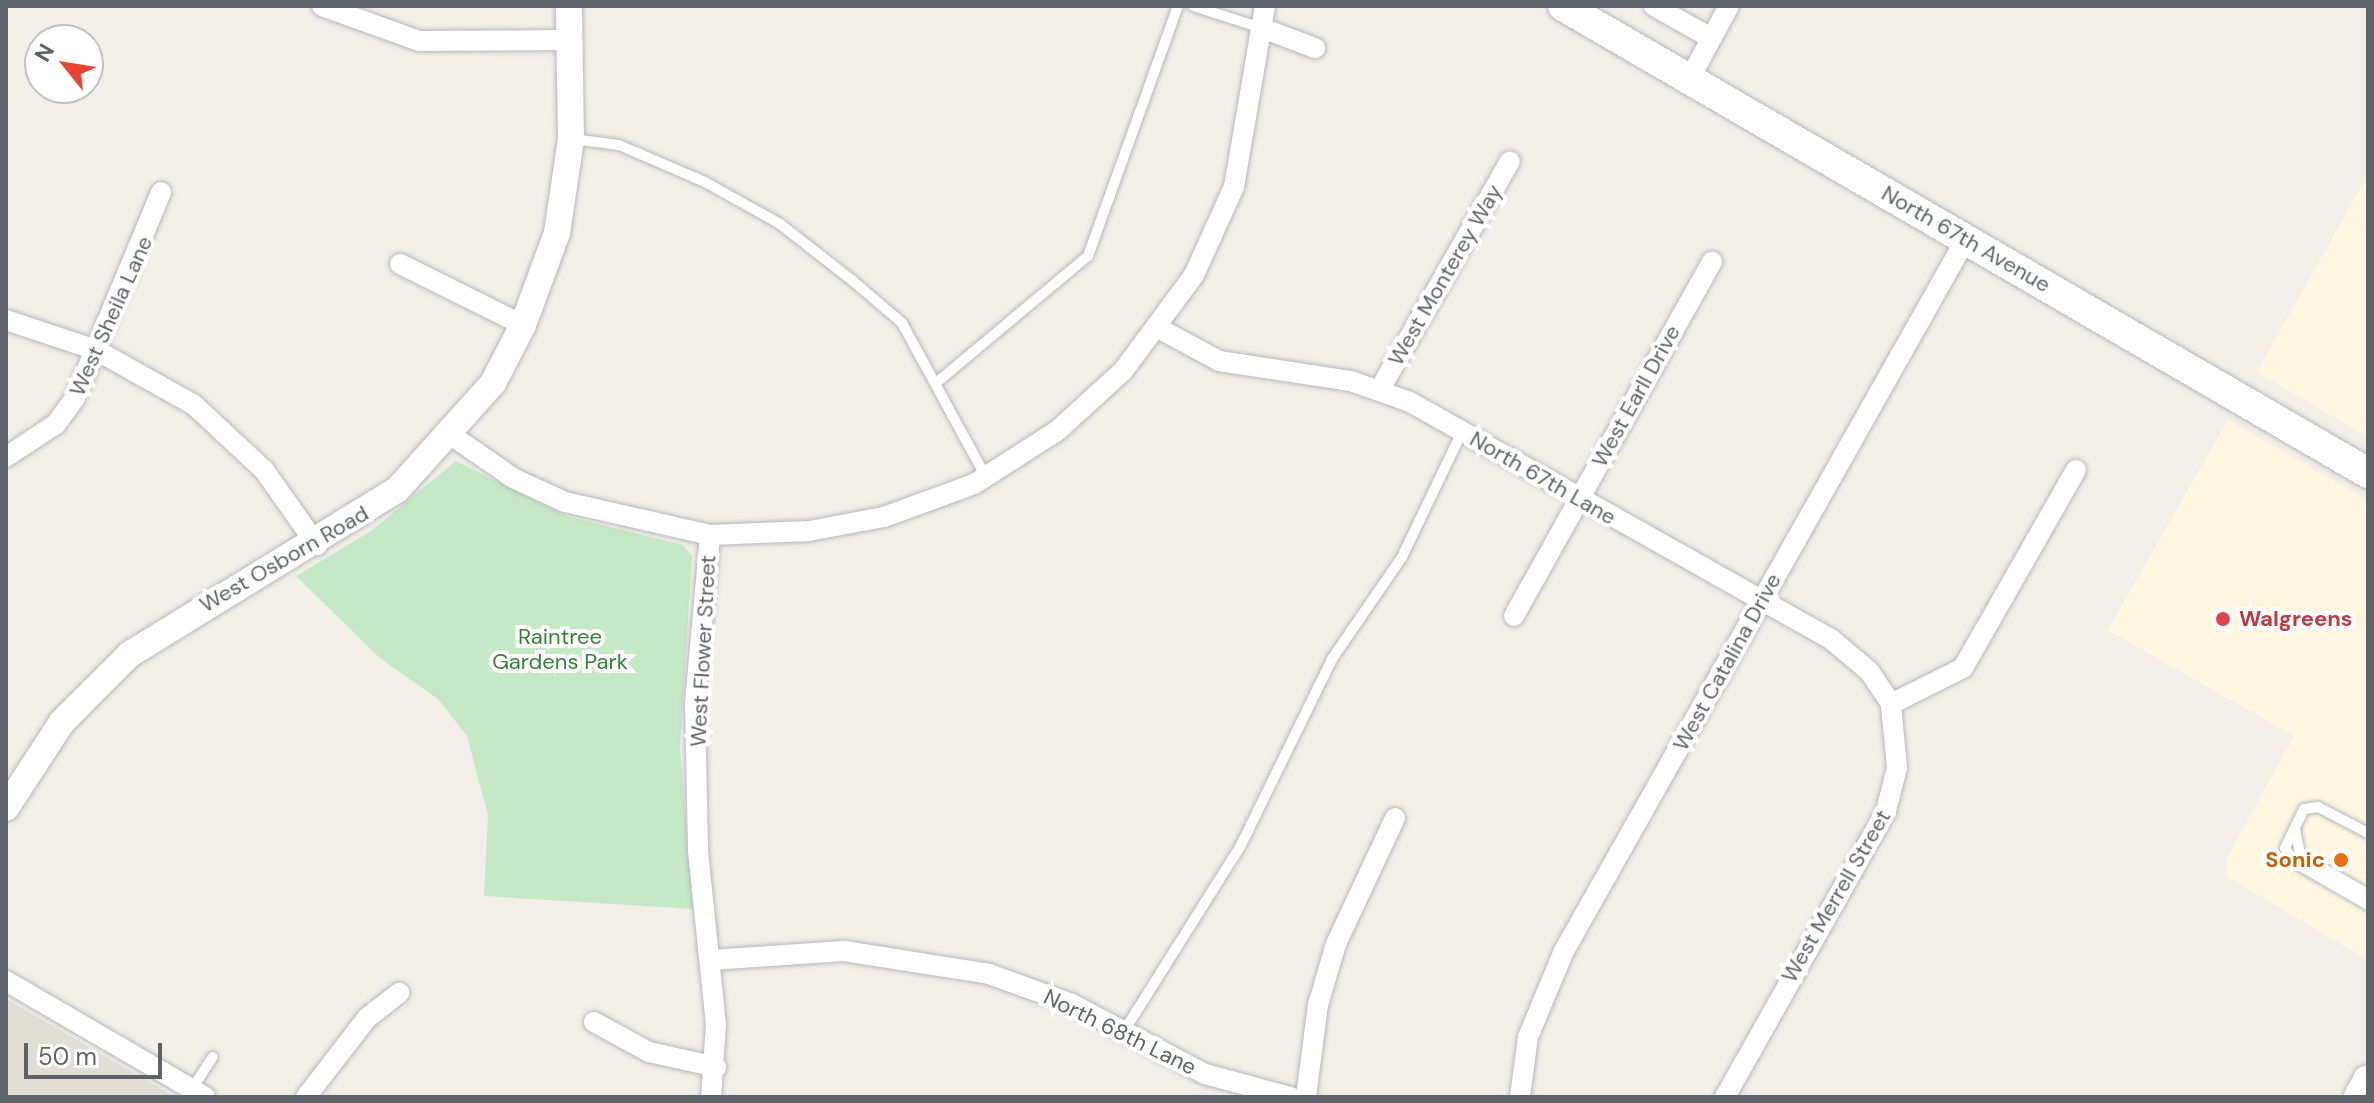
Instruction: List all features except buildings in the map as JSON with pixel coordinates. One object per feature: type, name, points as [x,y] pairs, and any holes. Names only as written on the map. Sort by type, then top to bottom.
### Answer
[{"type":"main road","name":"North 67th Avenue","points":[[1563,6],[2368,473]]},
{"type":"main road","points":[[2359,1097],[2368,1080]]},
{"type":"street","points":[[322,6],[431,42],[572,40]]},
{"type":"street","name":"West Osborn Road","points":[[8,801],[62,722],[130,654],[317,545],[397,490],[451,435],[493,383],[523,325],[557,233],[571,139],[572,40],[569,6]]},
{"type":"street","name":"West Flower Street","points":[[711,1097],[716,1067],[711,960],[698,851],[695,704],[710,535],[809,531],[884,517],[986,477],[1088,404],[1158,328],[1219,229],[1234,187],[1265,6]]},
{"type":"street","points":[[1654,6],[1711,38]]},
{"type":"street","points":[[1689,80],[1729,6]]},
{"type":"street","points":[[1262,28],[1315,48]]},
{"type":"street","name":"West Monterey Way","points":[[1380,389],[1510,161]]},
{"type":"street","name":"West Sheila Lane","points":[[6,457],[66,412],[96,350],[161,192]]},
{"type":"street","name":"West Catalina Drive","points":[[1520,1097],[1528,1037],[1564,951],[1966,239]]},
{"type":"street","name":"West Earll Drive","points":[[1514,616],[1712,262]]},
{"type":"street","points":[[400,264],[523,325]]},
{"type":"street","points":[[6,320],[96,350],[169,388],[214,422],[264,470],[317,545]]},
{"type":"street","name":"North 67th Lane","points":[[1158,328],[1219,361],[1380,389],[1462,432],[1855,657],[1891,704]]},
{"type":"street","points":[[451,435],[555,498],[710,535]]},
{"type":"street","points":[[1891,704],[1963,668],[2076,470]]},
{"type":"street","name":"West Merrell Street","points":[[1725,1097],[1886,811],[1897,768],[1891,704]]},
{"type":"street","points":[[1306,1097],[1318,1005],[1336,944],[1395,818]]},
{"type":"street","name":"North 68th Lane","points":[[711,960],[844,951],[918,959],[1014,982],[1124,1031],[1205,1074],[1291,1097]]},
{"type":"street","points":[[6,981],[198,1093]]},
{"type":"street","points":[[306,1097],[367,1018],[399,993]]},
{"type":"street","points":[[594,1022],[649,1052],[716,1067]]},
{"type":"lane","points":[[936,383],[1088,256],[1178,6]]},
{"type":"lane","points":[[1193,6],[1262,28]]},
{"type":"lane","points":[[571,139],[619,145],[780,224],[902,323],[986,477]]},
{"type":"lane","points":[[1124,1031],[1241,845],[1332,659],[1402,557],[1462,432]]},
{"type":"lane","points":[[2368,833],[2318,807],[2304,809],[2286,836],[2287,857],[2368,905]]},
{"type":"lane","points":[[2304,809],[2294,848],[2368,894]]},
{"type":"lane","points":[[198,1093],[213,1057]]},
{"type":"shaded area","points":[[2368,175],[2368,437],[2257,372]]},
{"type":"shaded area","points":[[2228,420],[2368,501],[2368,960],[2226,876],[2226,860],[2294,736],[2108,630]]},
{"type":"shaded area","points":[[6,999],[175,1097],[6,1097]]},
{"type":"green space","name":"Raintree Gardens Park","points":[[456,461],[566,516],[683,545],[692,556],[680,748],[693,909],[484,896],[488,815],[467,736],[438,699],[381,659],[296,576],[371,531]]},
{"type":"place","name":"Walgreens","points":[[2223,619]]},
{"type":"place","name":"Sonic","points":[[2341,860]]}]
